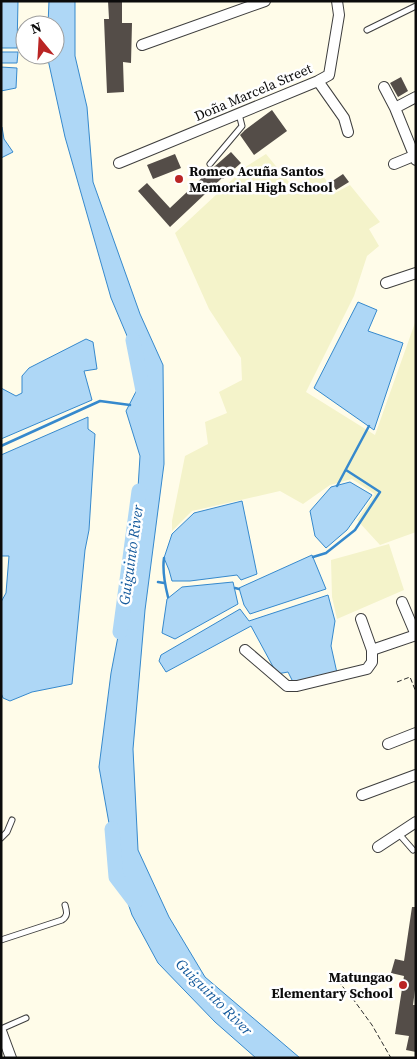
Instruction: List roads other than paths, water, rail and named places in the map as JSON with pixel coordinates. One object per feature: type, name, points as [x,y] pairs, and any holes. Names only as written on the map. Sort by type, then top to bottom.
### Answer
[{"type":"street","points":[[142,45],[265,1]]},
{"type":"street","name":"Doña Marcela Street","points":[[119,163],[329,75],[339,15],[337,1]]},
{"type":"street","points":[[318,81],[344,118],[348,132]]},
{"type":"street","points":[[384,87],[395,108],[415,157],[394,164]]},
{"type":"street","points":[[395,108],[416,97]]},
{"type":"street","points":[[386,283],[416,273]]},
{"type":"street","points":[[372,650],[416,635],[402,602]]},
{"type":"street","points":[[245,650],[287,686],[297,686],[367,669],[372,662],[372,650],[361,619]]},
{"type":"street","points":[[388,744],[416,733]]},
{"type":"street","points":[[362,794],[416,775]]},
{"type":"street","points":[[378,847],[416,822]]},
{"type":"street","points":[[1,1030],[11,1058]]},
{"type":"lane","points":[[367,30],[416,6]]},
{"type":"lane","points":[[210,164],[242,126],[239,114]]},
{"type":"lane","points":[[1,838],[7,832],[12,820]]},
{"type":"lane","points":[[398,833],[413,850]]},
{"type":"lane","points":[[1,940],[66,918],[65,905]]},
{"type":"lane","points":[[1,1030],[26,1018]]},
{"type":"water","points":[[1,1],[18,1],[18,15],[15,15],[15,48],[1,48]]},
{"type":"water","points":[[49,1],[75,1],[75,56],[87,107],[93,182],[140,314],[163,365],[164,464],[145,610],[133,749],[138,850],[169,917],[205,977],[300,1058],[256,1058],[215,1022],[158,963],[132,915],[118,874],[99,767],[111,673],[134,553],[140,456],[126,411],[144,376],[111,298],[65,137],[49,65],[65,65],[65,15],[48,15]]},
{"type":"water","points":[[1,52],[15,52],[15,63],[1,63]]},
{"type":"water","points":[[1,67],[17,68],[16,88],[1,91]]},
{"type":"water","points":[[1,127],[4,139],[13,152],[1,158]]},
{"type":"water","points":[[358,302],[377,310],[368,331],[403,343],[374,430],[314,388]]},
{"type":"water","points":[[86,339],[93,342],[97,369],[84,371],[92,400],[1,439],[1,388],[16,396],[22,393],[22,376],[29,368]]},
{"type":"water","points":[[88,417],[88,429],[95,434],[89,530],[85,550],[72,684],[32,692],[10,701],[3,698],[1,693],[1,602],[6,593],[9,556],[1,556],[1,455]]},
{"type":"water","points":[[350,482],[372,495],[347,530],[326,548],[315,536],[310,511],[331,487]]},
{"type":"water","points":[[242,501],[257,574],[241,580],[237,575],[190,581],[172,581],[164,558],[172,534],[194,513]]},
{"type":"water","points":[[312,555],[326,589],[250,614],[244,605],[239,588]]},
{"type":"water","points":[[233,582],[238,604],[175,639],[162,633],[167,599],[182,587]]},
{"type":"water","points":[[328,595],[335,621],[331,646],[337,673],[294,684],[288,672],[277,674],[251,626],[166,672],[159,661],[161,655],[240,609],[249,621]]},
{"type":"waterway","name":"Guiguinto River","points":[[133,340],[145,401]]},
{"type":"waterway","points":[[1,446],[100,401],[130,405]]},
{"type":"waterway","points":[[337,486],[369,426]]},
{"type":"waterway","points":[[313,557],[326,553],[355,530],[380,492],[346,470]]},
{"type":"waterway","name":"Guiguinto River","points":[[120,632],[139,491]]},
{"type":"waterway","points":[[164,558],[165,583],[168,597]]},
{"type":"waterway","points":[[158,582],[164,583]]},
{"type":"waterway","points":[[235,588],[239,589]]},
{"type":"waterway","name":"Guiguinto River","points":[[112,829],[116,877],[135,902]]},
{"type":"place","name":"Romeo Acuña Santos Memorial High School","points":[[179,179]]},
{"type":"place","name":"Matungao Elementary School","points":[[403,985]]}]
